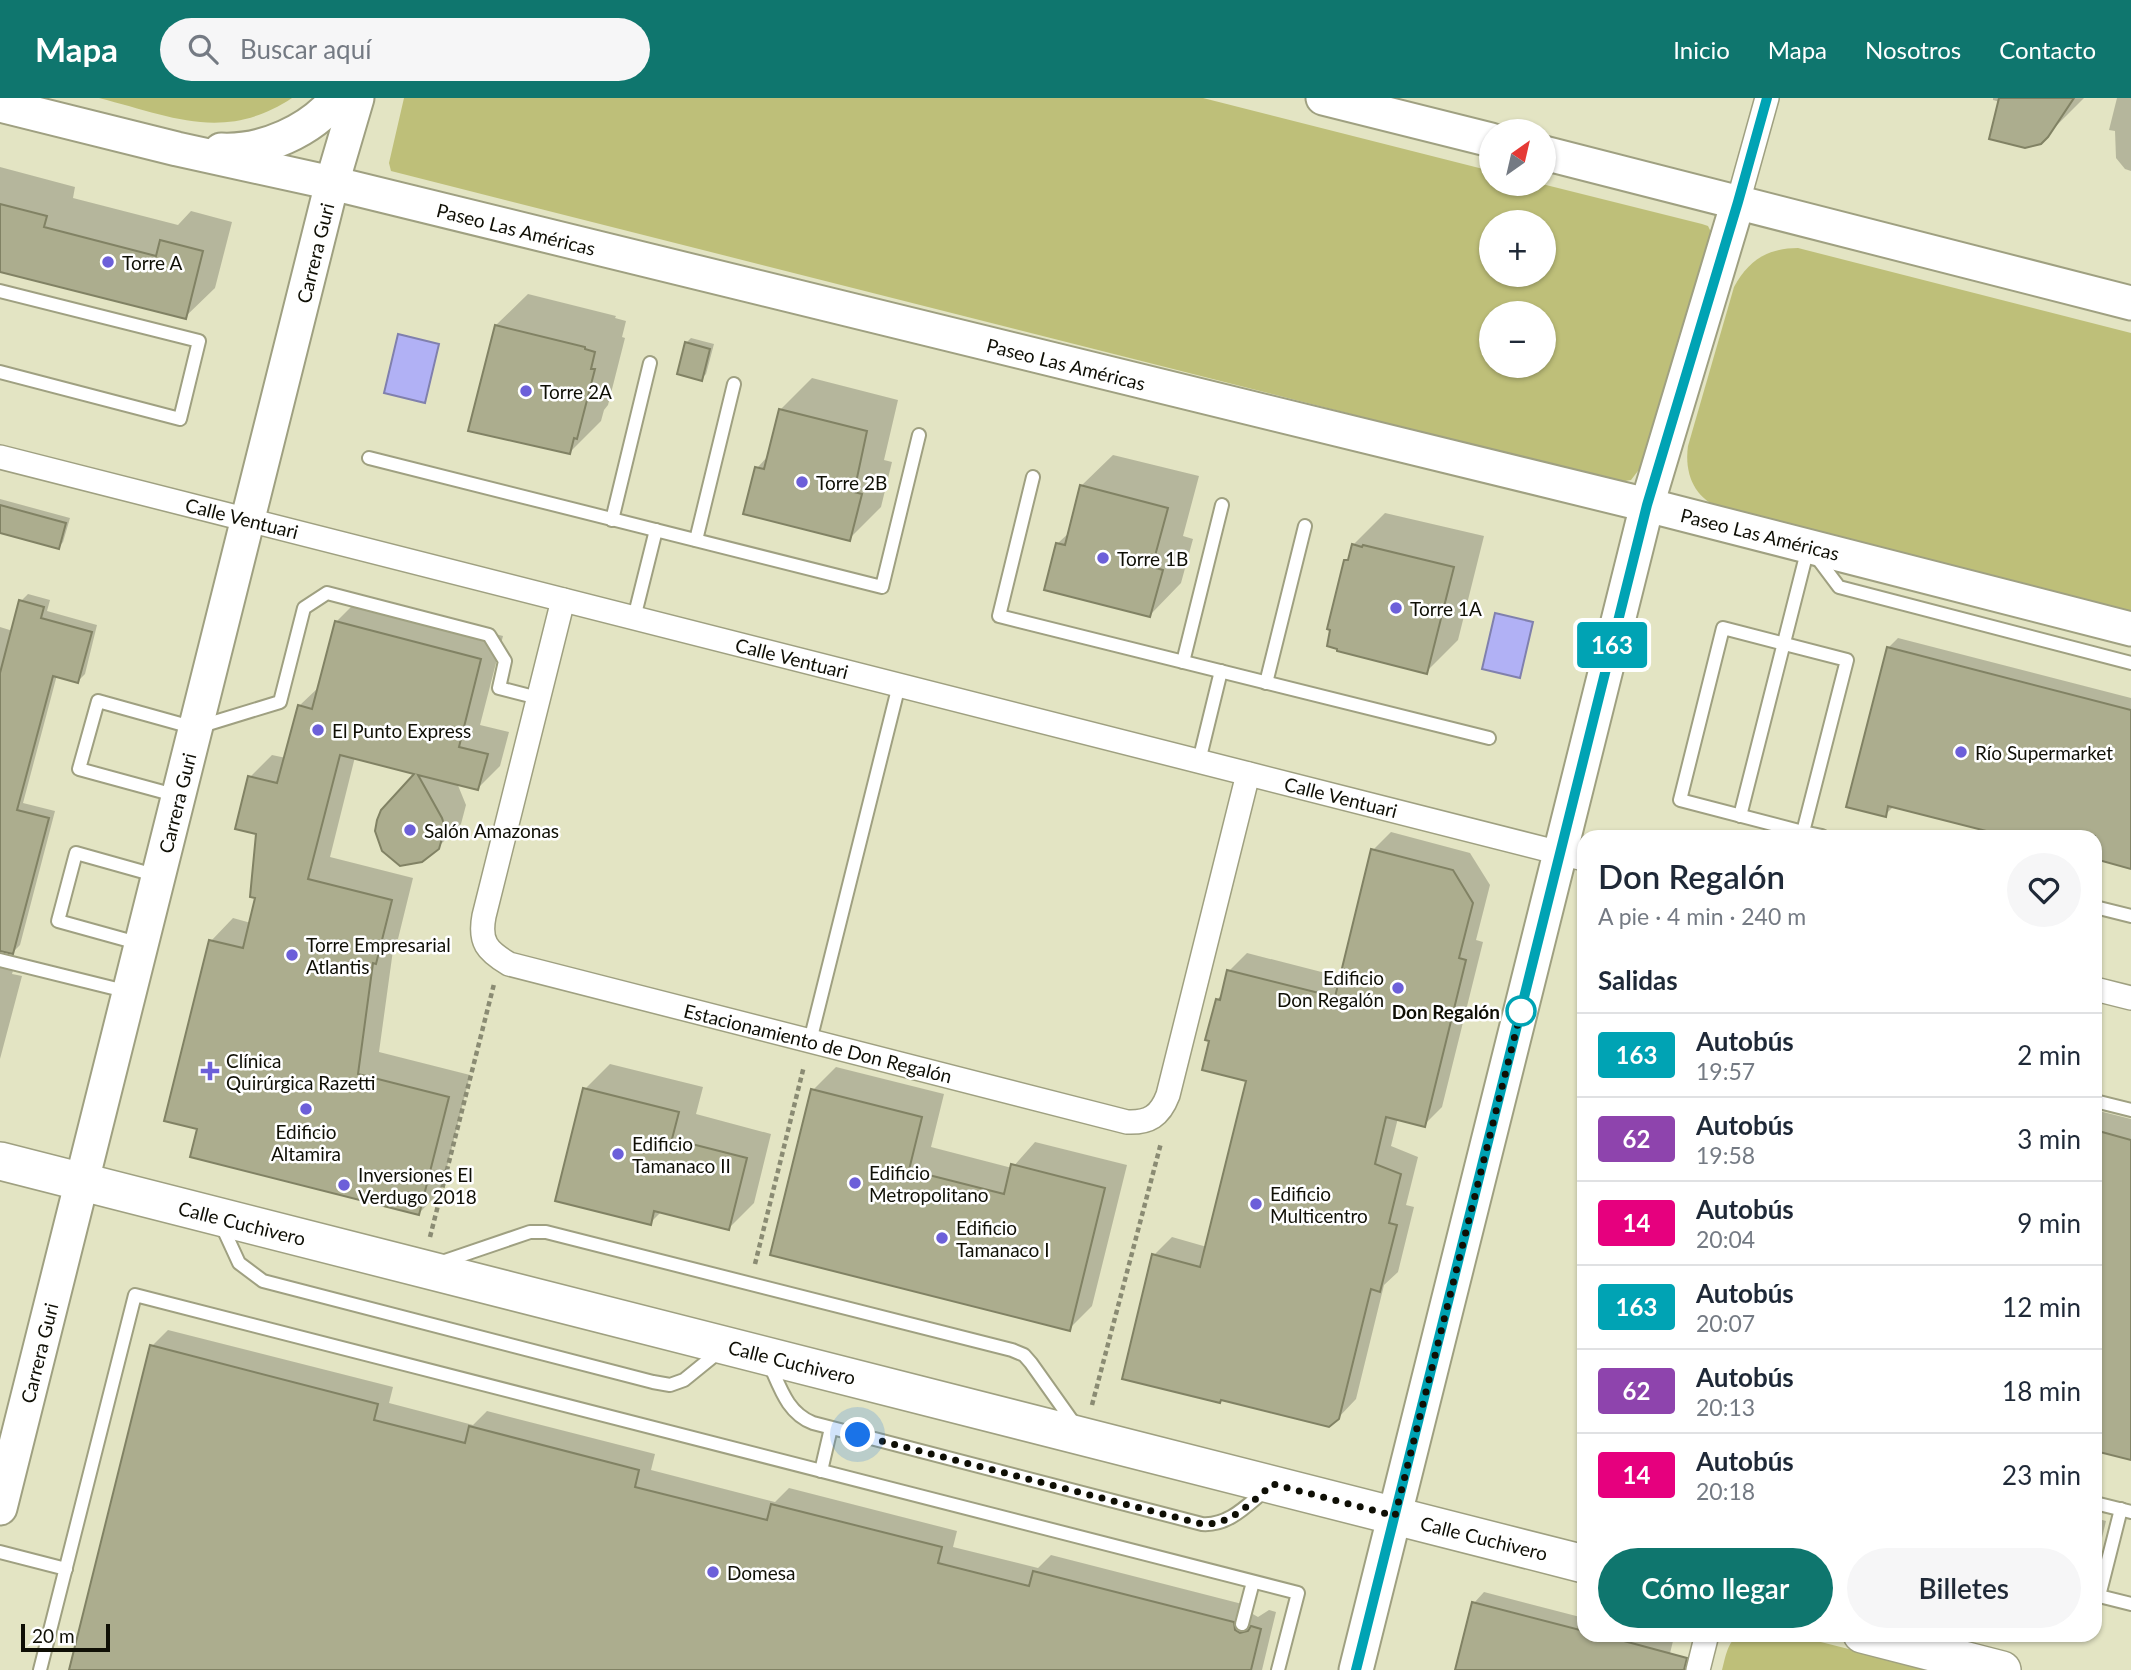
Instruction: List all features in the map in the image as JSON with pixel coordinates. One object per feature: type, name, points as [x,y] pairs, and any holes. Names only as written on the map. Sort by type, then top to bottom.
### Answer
[{"type":"main road","points":[[177,149],[239,151],[272,142],[305,126],[337,98]]},
{"type":"main road","name":"Carrera Guri","points":[[0,1508],[332,183],[357,98]]},
{"type":"main road","points":[[1323,98],[1479,137]]},
{"type":"main road","name":"Paseo Las Américas","points":[[0,105],[177,149],[332,183],[1647,505],[2131,629]]},
{"type":"main road","points":[[1556,156],[2131,303]]},
{"type":"main road","points":[[1578,830],[1647,505],[1738,202]]},
{"type":"main road","points":[[1356,1670],[1577,833]]},
{"type":"main road","name":"Calle Cuchivero","points":[[0,1161],[1577,1562]]},
{"type":"main road","points":[[1893,1642],[2002,1670]]},
{"type":"street","points":[[1738,202],[1767,98]]},
{"type":"street","name":"Calle Ventuari","points":[[0,457],[1572,856]]},
{"type":"street","points":[[502,960],[493,954],[483,941],[481,931],[563,600]]},
{"type":"street","points":[[1163,1109],[1248,774]]},
{"type":"street","name":"Estacionamiento de Don Regalón","points":[[502,960],[522,968],[1127,1122],[1151,1119],[1163,1109]]},
{"type":"street","points":[[2102,991],[2131,998]]},
{"type":"street","points":[[1698,1670],[1705,1642]]},
{"type":"lane","points":[[0,291],[199,341],[180,419],[0,372]]},
{"type":"lane","points":[[612,520],[650,363]]},
{"type":"lane","points":[[696,540],[734,384]]},
{"type":"lane","points":[[369,458],[882,587],[919,435]]},
{"type":"lane","points":[[1033,477],[999,616],[1489,738]]},
{"type":"lane","points":[[1183,662],[1222,505]]},
{"type":"lane","points":[[1266,683],[1305,526]]},
{"type":"lane","points":[[634,618],[656,530]]},
{"type":"lane","points":[[1740,816],[1808,547]]},
{"type":"lane","points":[[1808,547],[1839,587],[2131,663]]},
{"type":"lane","points":[[178,796],[79,769],[98,701],[195,728],[280,702],[304,608],[327,593],[489,635],[505,661],[499,688],[538,698]]},
{"type":"lane","points":[[1795,830],[1680,800],[1723,628],[1847,660],[1804,830]]},
{"type":"lane","points":[[1199,761],[1221,671]]},
{"type":"lane","points":[[810,1041],[899,685]]},
{"type":"lane","points":[[141,944],[58,921],[76,853],[158,876]]},
{"type":"lane","points":[[2102,909],[2131,916]]},
{"type":"lane","points":[[0,960],[129,992]]},
{"type":"lane","points":[[2102,1103],[2131,1110]]},
{"type":"lane","points":[[217,1216],[239,1263],[262,1281],[653,1382],[670,1385],[684,1380],[698,1372],[727,1346]]},
{"type":"lane","points":[[422,1268],[536,1231],[1012,1350],[1024,1355],[1031,1363],[1084,1436]]},
{"type":"lane","points":[[40,1670],[135,1295],[1298,1593],[1278,1670]]},
{"type":"lane","points":[[766,1356],[783,1396],[802,1419],[1202,1524],[1215,1525],[1227,1520],[1273,1484]]},
{"type":"lane","points":[[821,1471],[831,1428]]},
{"type":"lane","points":[[2102,1505],[2126,1511],[2102,1581]]},
{"type":"lane","points":[[0,1552],[66,1569]]},
{"type":"lane","points":[[1242,1624],[1253,1581]]},
{"type":"lane","points":[[2102,1597],[2131,1604]]},
{"type":"path","points":[[422,1268],[502,960]]},
{"type":"path","points":[[750,1284],[810,1041]]},
{"type":"path","points":[[1084,1436],[1165,1127],[1167,1118],[1163,1109]]},
{"type":"green space","points":[[99,98],[292,98],[267,112],[243,120],[220,123],[173,118]]},
{"type":"green space","points":[[404,98],[1203,98],[1479,168],[1479,196],[1556,196],[1556,188],[1702,224],[1708,226],[1711,232],[1641,467],[1631,480],[1619,482],[391,171],[389,163]]},
{"type":"green space","points":[[1798,248],[2131,333],[2131,611],[1722,508],[1698,492],[1690,476],[1688,446],[1734,287],[1752,263],[1768,253]]},
{"type":"green space","points":[[1732,1642],[1821,1642],[1932,1670],[1722,1670]]},
{"type":"water","points":[[398,334],[439,344],[425,403],[384,393]]},
{"type":"water","points":[[1495,613],[1533,622],[1520,678],[1482,669]]},
{"type":"building","points":[[1999,98],[2074,98],[2048,137],[2041,144],[2025,148],[1989,139]]},
{"type":"building","name":"Torre A","points":[[0,204],[47,216],[44,227],[156,256],[160,240],[203,251],[186,319],[0,272]]},
{"type":"building","name":"Torre 2A","points":[[495,325],[585,347],[595,352],[591,369],[595,369],[577,439],[574,438],[570,454],[468,431]]},
{"type":"building","points":[[685,342],[710,349],[702,381],[677,374]]},
{"type":"building","name":"Torre 2B","points":[[779,409],[867,431],[854,492],[862,494],[850,541],[743,514],[755,467],[764,469]]},
{"type":"building","name":"Torre 1B","points":[[1080,485],[1168,508],[1152,567],[1163,570],[1150,617],[1044,590],[1056,543],[1065,545]]},
{"type":"building","points":[[0,505],[66,523],[59,549],[0,533]]},
{"type":"building","name":"Torre 1A","points":[[1352,544],[1454,567],[1427,674],[1337,651],[1327,646],[1330,630],[1327,629],[1344,560],[1348,560]]},
{"type":"building","points":[[19,600],[44,607],[41,618],[92,632],[78,683],[53,676],[17,810],[49,818],[13,954],[0,951],[0,673]]},
{"type":"building","points":[[335,621],[481,659],[459,747],[488,754],[478,790],[418,775],[445,828],[439,849],[422,862],[400,866],[382,851],[375,831],[381,810],[414,774],[340,755],[308,879],[392,900],[376,964],[373,963],[358,1074],[449,1097],[419,1215],[190,1157],[197,1129],[164,1121],[209,940],[243,948],[255,898],[250,897],[256,834],[235,829],[248,776],[277,783],[298,705],[312,709]]},
{"type":"building","points":[[1887,647],[2131,710],[2131,869],[2102,861],[2102,830],[1982,830],[1888,806],[1886,817],[1846,807]]},
{"type":"building","points":[[1371,849],[1453,870],[1473,903],[1459,958],[1466,960],[1425,1127],[1386,1117],[1375,1164],[1401,1174],[1389,1223],[1397,1225],[1380,1292],[1371,1289],[1339,1419],[1329,1427],[1122,1379],[1152,1254],[1200,1267],[1246,1081],[1202,1070],[1209,1041],[1205,1040],[1216,999],[1220,1000],[1227,970],[1335,997]]},
{"type":"building","name":"Edificio Tamanaco II","points":[[583,1088],[679,1112],[672,1139],[747,1158],[729,1230],[654,1211],[651,1225],[555,1201]]},
{"type":"building","points":[[811,1089],[922,1117],[909,1170],[1004,1194],[1011,1164],[1105,1188],[1070,1331],[770,1255]]},
{"type":"building","points":[[2102,1132],[2131,1140],[2131,1460],[2102,1453]]},
{"type":"building","points":[[150,1345],[378,1404],[374,1420],[465,1443],[469,1426],[639,1470],[635,1487],[767,1520],[771,1504],[942,1547],[938,1563],[1029,1586],[1033,1571],[1234,1622],[1235,1630],[1240,1633],[1248,1631],[1251,1626],[1261,1629],[1251,1670],[69,1670]]},
{"type":"building","points":[[1472,1602],[1577,1629],[1577,1642],[1628,1642],[1687,1658],[1684,1670],[1455,1670]]},
{"type":"bus line","name":"163","points":[[1356,1670],[1647,505],[1767,98]]},
{"type":"place","name":"Torre A","points":[[108,262]]},
{"type":"place","name":"Torre 2A","points":[[526,391]]},
{"type":"place","name":"Torre 2B","points":[[802,482]]},
{"type":"place","name":"Torre 1B","points":[[1103,558]]},
{"type":"place","name":"Torre 1A","points":[[1396,608]]},
{"type":"place","name":"El Punto Express","points":[[318,730]]},
{"type":"place","name":"Río Supermarket","points":[[1961,752]]},
{"type":"place","name":"Salón Amazonas","points":[[410,830]]},
{"type":"place","name":"Torre Empresarial Atlantis","points":[[292,955]]},
{"type":"place","name":"Edificio Don Regalón","points":[[1398,988]]},
{"type":"place","name":"Don Regalón","points":[[1521,1011]]},
{"type":"place","name":"Clínica Quirúrgica Razetti","points":[[210,1071]]},
{"type":"place","name":"Edificio Altamira","points":[[306,1109]]},
{"type":"place","name":"Edificio Tamanaco II","points":[[618,1154]]},
{"type":"place","name":"Edificio Metropolitano","points":[[855,1183]]},
{"type":"place","name":"Inversiones El Verdugo 2018","points":[[344,1185]]},
{"type":"place","name":"Edificio Multicentro","points":[[1256,1204]]},
{"type":"place","name":"Edificio Tamanaco I","points":[[942,1238]]},
{"type":"place","name":"Domesa","points":[[713,1572]]},
{"type":"route","points":[[858,1435],[1202,1524],[1215,1525],[1227,1520],[1273,1484],[1395,1516],[1521,1011]]}]
